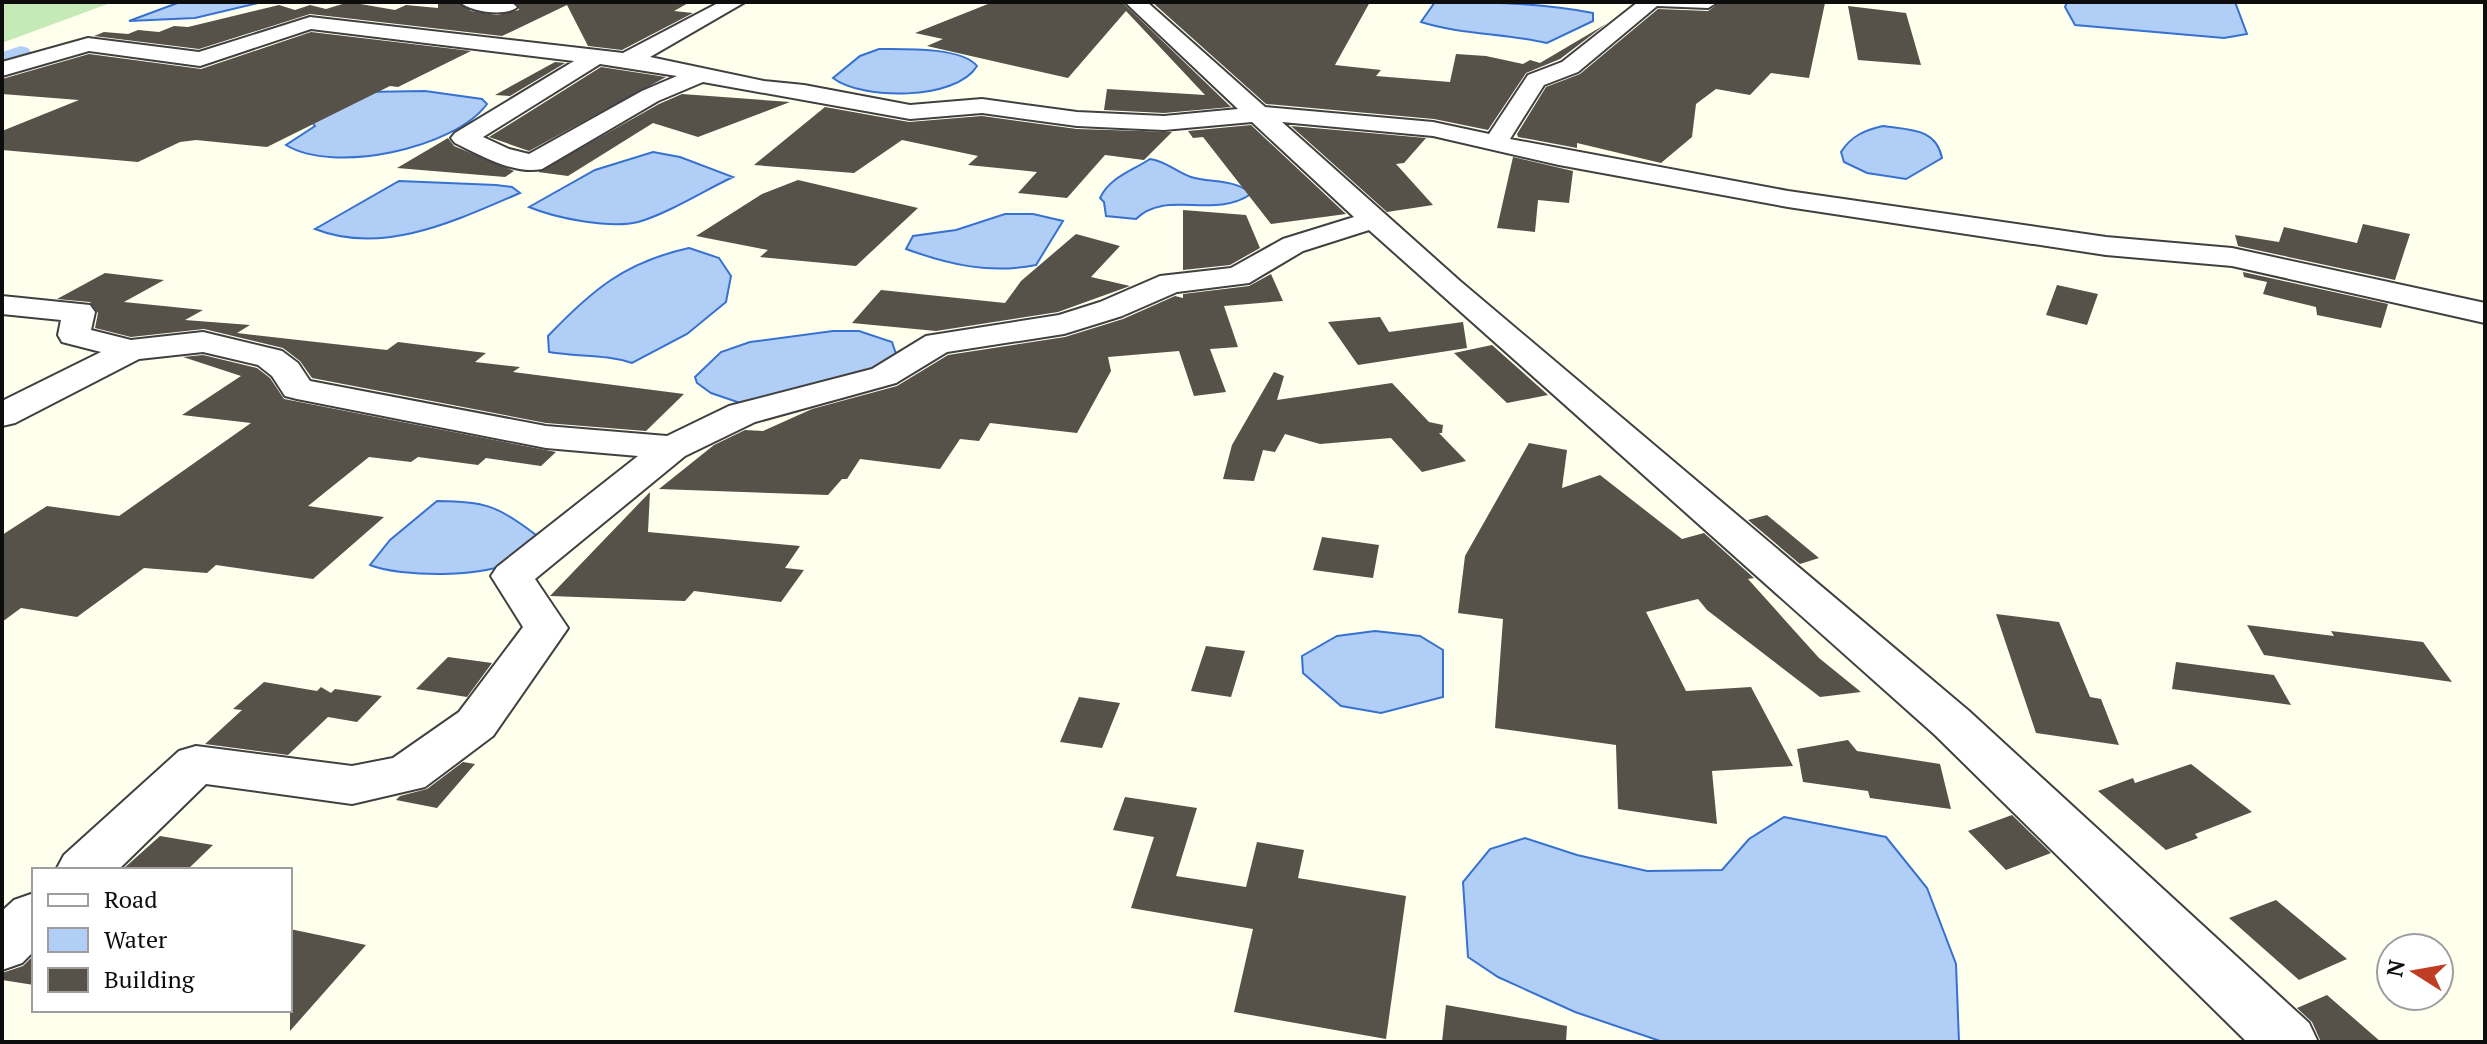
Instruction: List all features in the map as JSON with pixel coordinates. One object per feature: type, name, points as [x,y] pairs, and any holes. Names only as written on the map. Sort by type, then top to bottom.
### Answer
[{"type":"street","points":[[470,2],[507,7]]},
{"type":"street","points":[[627,60],[735,2]]},
{"type":"street","points":[[1135,2],[1373,220],[1952,723],[2288,1042]]},
{"type":"street","points":[[1495,143],[1536,80],[1570,67],[1650,2]]},
{"type":"street","points":[[1663,2],[1708,2]]},
{"type":"street","points":[[2,69],[88,44],[200,59],[310,23],[627,60],[910,112],[982,106],[1077,119],[1164,123],[1257,114],[1318,117],[1433,129],[1788,199],[2106,246],[2232,257],[2485,313]]},
{"type":"street","points":[[592,59],[464,138],[500,155],[533,163],[650,96],[701,74]]},
{"type":"street","points":[[85,868],[196,764],[352,785],[407,774],[476,724],[546,628],[512,576],[672,448],[742,414],[884,376],[938,343],[1064,324],[1111,309],[1171,283],[1238,277],[1293,245],[1373,220]]},
{"type":"street","points":[[2,305],[79,312],[74,335],[131,350]]},
{"type":"street","points":[[2,415],[131,350],[203,342],[270,358],[286,370],[297,389],[546,437],[672,448]]},
{"type":"street","points":[[2,946],[32,918]]},
{"type":"green space","points":[[2,2],[113,2],[2,43]]},
{"type":"water","points":[[180,2],[262,2],[195,18],[129,21]]},
{"type":"water","points":[[1435,2],[1554,7],[1593,13],[1593,21],[1547,43],[1421,22]]},
{"type":"water","points":[[2067,2],[2235,2],[2247,34],[2224,38],[2075,25],[2065,7]]},
{"type":"water","points":[[879,49],[946,52],[959,55],[977,66],[950,86],[908,93],[864,90],[833,78],[860,56]]},
{"type":"water","points":[[425,91],[482,99],[487,104],[471,120],[448,133],[392,152],[362,157],[333,157],[307,153],[286,145],[315,126],[312,122],[363,92]]},
{"type":"water","points":[[1883,126],[1928,136],[1939,148],[1942,158],[1906,179],[1867,173],[1844,162],[1841,152],[1849,142],[1864,132]]},
{"type":"water","points":[[653,152],[680,157],[733,177],[661,213],[626,224],[583,221],[529,207],[595,170]]},
{"type":"water","points":[[1150,159],[1191,177],[1231,184],[1251,194],[1221,205],[1161,206],[1148,210],[1136,219],[1106,216],[1104,202],[1100,198],[1104,191],[1115,180]]},
{"type":"water","points":[[399,181],[496,185],[512,187],[520,193],[471,214],[393,237],[367,239],[315,229]]},
{"type":"water","points":[[1005,214],[1033,214],[1063,221],[1036,265],[986,268],[938,260],[906,249],[913,236],[956,230]]},
{"type":"water","points":[[689,248],[719,258],[731,276],[726,302],[687,334],[632,363],[549,352],[548,336],[611,280],[646,261]]},
{"type":"water","points":[[833,331],[859,331],[892,342],[897,357],[873,370],[749,406],[711,393],[697,383],[695,377],[721,352],[750,342]]},
{"type":"water","points":[[437,501],[490,507],[536,535],[516,559],[486,570],[422,574],[370,565],[390,540]]},
{"type":"water","points":[[1375,631],[1420,636],[1443,650],[1443,697],[1381,713],[1341,706],[1303,673],[1302,656],[1337,636]]},
{"type":"water","points":[[1784,817],[1886,837],[1927,888],[1956,964],[1959,1042],[1663,1042],[1575,1012],[1498,977],[1468,957],[1463,882],[1490,849],[1525,838],[1577,855],[1647,871],[1722,870],[1749,839]]},
{"type":"building","points":[[349,2],[395,10],[406,5],[438,8],[438,2],[457,2],[471,11],[497,15],[519,10],[516,2],[690,2],[674,11],[693,13],[622,50],[588,46],[567,5],[502,36],[310,14],[199,49],[94,36],[104,32],[159,32],[174,26],[188,27],[279,5],[295,10],[310,5],[326,9]]},
{"type":"building","points":[[993,2],[1122,2],[1231,107],[1164,113],[1104,110],[1107,89],[1205,95],[1126,11],[1068,78],[927,46],[943,39],[915,33]]},
{"type":"building","points":[[1152,2],[1370,2],[1335,65],[1381,70],[1376,76],[1450,82],[1456,54],[1486,56],[1523,64],[1530,60],[1540,63],[1606,24],[1560,59],[1526,73],[1488,130],[1434,119],[1266,104]]},
{"type":"building","points":[[1721,2],[1825,3],[1809,78],[1771,73],[1750,95],[1716,89],[1696,104],[1692,137],[1661,163],[1577,143],[1577,148],[1518,137],[1546,87],[1580,74],[1658,9],[1708,11]]},
{"type":"building","points":[[1848,6],[1906,13],[1921,65],[1858,60]]},
{"type":"building","points":[[311,32],[471,51],[398,87],[390,86],[267,147],[196,140],[180,142],[138,162],[2,150],[2,131],[79,100],[2,94],[2,79],[89,54],[201,69]]},
{"type":"building","points":[[555,62],[565,63],[510,96],[495,95]]},
{"type":"building","points":[[601,67],[666,77],[529,151],[489,137]]},
{"type":"building","points":[[682,94],[790,102],[698,137],[653,123],[568,176],[538,172],[659,104]]},
{"type":"building","points":[[825,107],[909,122],[982,116],[1077,129],[1172,132],[1144,160],[1105,155],[1067,198],[1018,193],[1037,172],[968,165],[978,156],[902,140],[854,173],[754,165]]},
{"type":"building","points":[[1251,125],[1346,214],[1271,224],[1203,137],[1193,138],[1188,131]]},
{"type":"building","points":[[1291,126],[1426,138],[1404,163],[1396,164],[1433,205],[1387,212]]},
{"type":"building","points":[[448,138],[454,146],[514,171],[505,177],[397,168]]},
{"type":"building","points":[[1513,157],[1573,171],[1569,203],[1538,200],[1535,232],[1497,228]]},
{"type":"building","points":[[798,180],[918,208],[856,266],[760,257],[768,250],[696,236],[762,194]]},
{"type":"building","points":[[1183,210],[1246,215],[1260,248],[1230,265],[1183,270]]},
{"type":"building","points":[[2363,224],[2410,234],[2395,280],[2238,246],[2235,235],[2279,242],[2284,227],[2357,243]]},
{"type":"building","points":[[1076,234],[1120,246],[1091,277],[1130,286],[1058,312],[936,331],[852,323],[881,290],[1005,303],[1021,281]]},
{"type":"building","points":[[2243,272],[2388,304],[2381,328],[2317,315],[2316,307],[2263,294],[2267,282],[2244,277]]},
{"type":"building","points":[[105,273],[164,280],[124,302],[203,310],[185,320],[250,325],[237,333],[387,350],[398,342],[486,353],[475,362],[520,367],[513,372],[684,394],[646,431],[546,423],[312,378],[300,361],[283,348],[204,329],[131,337],[95,328],[98,313],[90,302],[57,299]]},
{"type":"building","points":[[1271,274],[1283,301],[1224,306],[1238,347],[1210,349],[1226,392],[1194,396],[1179,351],[1108,357],[1111,371],[1077,433],[990,423],[979,441],[960,439],[940,469],[860,459],[847,479],[842,479],[828,495],[659,489],[714,445],[745,430],[763,431],[812,409],[897,386],[948,355],[1065,337],[1123,319],[1175,296],[1183,298],[1183,294],[1249,286]]},
{"type":"building","points":[[2057,285],[2098,294],[2087,325],[2046,315]]},
{"type":"building","points":[[1380,317],[1389,332],[1463,322],[1467,348],[1358,365],[1328,322]]},
{"type":"building","points":[[1492,345],[1548,395],[1507,403],[1454,353]]},
{"type":"building","points":[[203,355],[257,368],[270,378],[284,399],[556,452],[541,466],[486,458],[478,465],[418,457],[411,462],[369,457],[308,506],[384,517],[313,579],[216,565],[207,573],[144,568],[77,617],[21,608],[2,622],[2,535],[47,506],[119,516],[251,423],[182,415],[241,376],[183,357]]},
{"type":"building","points":[[1274,372],[1284,376],[1277,400],[1392,383],[1429,422],[1443,425],[1442,433],[1439,433],[1466,461],[1422,472],[1391,438],[1320,444],[1285,434],[1275,452],[1263,450],[1254,481],[1223,479],[1232,445]]},
{"type":"building","points":[[1529,443],[1567,450],[1562,488],[1600,475],[1682,539],[1704,533],[1754,578],[1748,579],[1819,658],[1861,692],[1820,697],[1707,610],[1698,599],[1646,612],[1686,691],[1751,687],[1793,766],[1712,771],[1717,824],[1618,809],[1616,745],[1495,728],[1503,619],[1458,613],[1465,556]]},
{"type":"building","points":[[650,492],[648,532],[800,546],[785,568],[804,570],[781,602],[694,591],[685,601],[550,596]]},
{"type":"building","points":[[1767,515],[1819,558],[1800,564],[1748,520]]},
{"type":"building","points":[[1322,537],[1379,545],[1373,578],[1313,570]]},
{"type":"building","points":[[1996,614],[2059,622],[2090,697],[2101,699],[2119,745],[2036,733]]},
{"type":"building","points":[[2247,625],[2334,636],[2331,631],[2423,642],[2452,682],[2264,655]]},
{"type":"building","points":[[1206,646],[1245,651],[1231,697],[1191,691]]},
{"type":"building","points":[[448,657],[492,663],[467,697],[416,689]]},
{"type":"building","points":[[2176,662],[2274,675],[2291,705],[2172,689]]},
{"type":"building","points":[[264,682],[317,691],[321,687],[331,693],[335,689],[382,696],[357,722],[328,717],[288,755],[205,744],[242,710],[233,709]]},
{"type":"building","points":[[1079,697],[1120,703],[1102,748],[1060,742]]},
{"type":"building","points":[[1848,740],[1857,751],[1940,764],[1951,809],[1870,798],[1868,791],[1803,782],[1797,749]]},
{"type":"building","points":[[463,762],[475,764],[437,808],[396,800],[400,796],[427,789]]},
{"type":"building","points":[[2191,764],[2252,812],[2195,834],[2198,838],[2166,850],[2098,791],[2133,778],[2135,783]]},
{"type":"building","points":[[1125,797],[1197,808],[1176,876],[1246,887],[1257,842],[1304,850],[1298,878],[1406,896],[1386,1039],[1234,1012],[1253,929],[1131,908],[1154,837],[1113,830]]},
{"type":"building","points":[[2012,815],[2051,853],[2006,870],[1968,831]]},
{"type":"building","points":[[160,836],[213,845],[189,868],[124,868]]},
{"type":"building","points":[[2276,900],[2347,959],[2299,980],[2229,918]]},
{"type":"building","points":[[292,929],[366,945],[290,1031]]},
{"type":"building","points":[[32,957],[32,985],[2,980],[2,973],[23,966]]},
{"type":"building","points":[[2327,995],[2381,1042],[2321,1042],[2312,1022],[2297,1008]]},
{"type":"building","points":[[1446,1005],[1567,1026],[1566,1042],[1442,1042]]},
{"type":"waterway","points":[[2,59],[21,52]]}]
